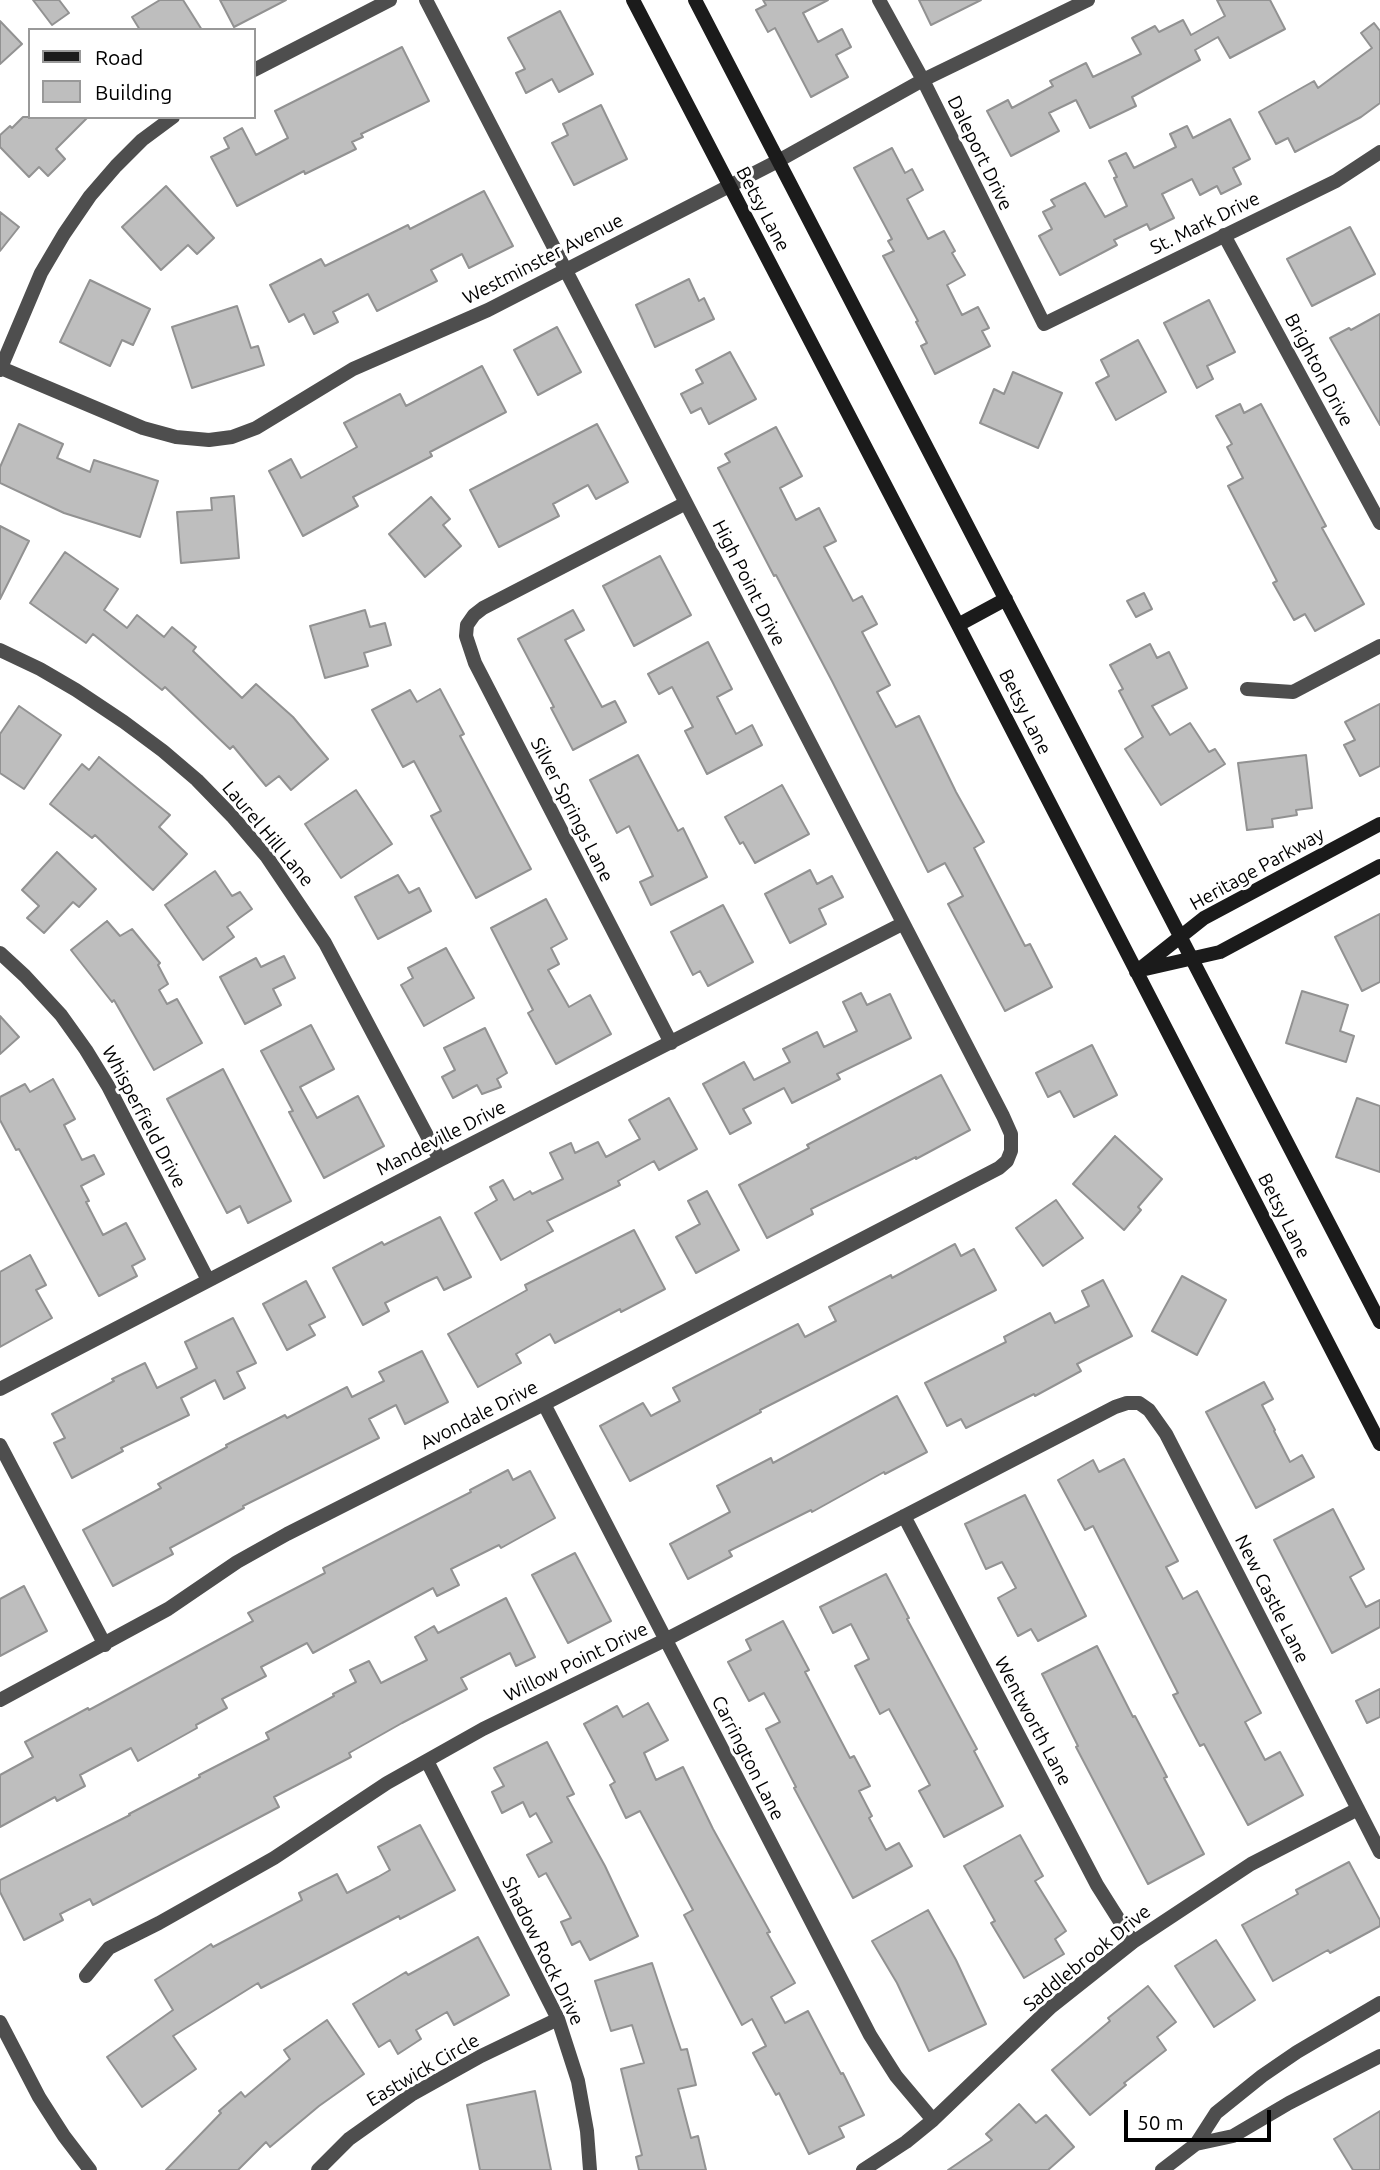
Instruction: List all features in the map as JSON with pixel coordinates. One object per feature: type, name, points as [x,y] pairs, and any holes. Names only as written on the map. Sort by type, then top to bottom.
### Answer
[{"type":"main road","name":"Betsy Lane","points":[[633,0],[1380,1444]]},
{"type":"main road","name":"Betsy Lane","points":[[695,0],[1380,1322]]},
{"type":"main road","points":[[958,625],[1006,599]]},
{"type":"main road","name":"Heritage Parkway","points":[[1136,972],[1204,918],[1380,824]]},
{"type":"main road","points":[[1136,972],[1220,952],[1380,866]]},
{"type":"street","points":[[256,69],[390,0]]},
{"type":"street","name":"High Point Drive","points":[[426,0],[1011,1134],[1011,1151],[1007,1161],[982,1176]]},
{"type":"street","name":"Daleport Drive","points":[[879,0],[1044,324]]},
{"type":"street","name":"Westminster Avenue","points":[[0,369],[143,428],[176,438],[209,440],[232,437],[256,428],[353,369],[488,310],[778,161],[922,80],[1088,0]]},
{"type":"street","points":[[0,369],[41,273],[64,234],[90,196],[116,166],[142,140],[170,119]]},
{"type":"street","name":"St. Mark Drive","points":[[1044,324],[1336,181],[1380,152]]},
{"type":"street","name":"Brighton Drive","points":[[1224,235],[1380,523]]},
{"type":"street","name":"Silver Springs Lane","points":[[671,1043],[468,646],[467,625],[474,615],[496,601],[687,503]]},
{"type":"street","points":[[1247,689],[1293,692],[1380,646]]},
{"type":"street","name":"Laurel Hill Lane","points":[[0,650],[76,690],[134,729],[197,780],[250,836],[294,894],[326,943],[440,1160]]},
{"type":"street","name":"Mandeville Drive","points":[[0,1389],[902,924]]},
{"type":"street","name":"Whisperfield Drive","points":[[0,953],[61,1015],[86,1050],[108,1086],[208,1280]]},
{"type":"street","name":"Avondale Drive","points":[[0,1700],[168,1609],[237,1562],[287,1534],[544,1404],[982,1176]]},
{"type":"street","name":"New Castle Lane","points":[[1104,1413],[1127,1403],[1139,1403],[1150,1410],[1156,1419],[1380,1852]]},
{"type":"street","name":"Carrington Lane","points":[[544,1404],[882,2056],[933,2120]]},
{"type":"street","name":"Willow Point Drive","points":[[86,1976],[109,1948],[274,1858],[387,1783],[483,1729],[665,1640],[1104,1413]]},
{"type":"street","points":[[0,1445],[105,1645]]},
{"type":"street","name":"Wentworth Lane","points":[[904,1516],[1097,1885],[1133,1942]]},
{"type":"street","name":"Shadow Rock Drive","points":[[427,1761],[558,2019],[578,2081],[587,2131],[590,2170]]},
{"type":"street","name":"Saddlebrook Drive","points":[[863,2170],[906,2142],[933,2120],[1051,2007],[1133,1942],[1251,1864],[1358,1809]]},
{"type":"street","points":[[1162,2170],[1196,2144],[1216,2113],[1262,2076],[1380,2003]]},
{"type":"street","name":"Eastwick Circle","points":[[318,2170],[349,2139],[411,2095],[481,2056],[558,2019]]},
{"type":"street","points":[[0,2022],[39,2097],[90,2170]]},
{"type":"street","points":[[1196,2144],[1233,2136],[1289,2103],[1380,2056]]},
{"type":"building","points":[[33,0],[59,0],[69,13],[52,25]]},
{"type":"building","points":[[160,0],[183,0],[201,28],[139,28],[132,17]]},
{"type":"building","points":[[220,0],[286,0],[234,27]]},
{"type":"building","points":[[763,0],[828,0],[803,13],[818,42],[842,29],[851,47],[836,55],[848,77],[811,97],[775,28],[768,32],[756,10],[766,5]]},
{"type":"building","points":[[919,0],[981,0],[931,25]]},
{"type":"building","points":[[1217,0],[1270,0],[1285,29],[1230,58],[1218,37],[1195,50],[1200,60],[1132,97],[1136,106],[1090,128],[1076,100],[1049,113],[1059,131],[1011,156],[987,111],[1008,100],[1012,108],[1053,86],[1050,81],[1086,63],[1093,77],[1141,54],[1132,38],[1155,26],[1159,32],[1183,20],[1191,35],[1225,16]]},
{"type":"building","points":[[560,11],[593,74],[559,92],[552,79],[526,93],[516,73],[525,69],[508,38]]},
{"type":"building","points":[[0,21],[22,44],[0,64]]},
{"type":"building","points":[[1374,23],[1380,31],[1380,103],[1361,117],[1295,152],[1288,138],[1276,144],[1259,112],[1314,81],[1318,88],[1372,48],[1361,33]]},
{"type":"building","points":[[402,47],[429,101],[361,134],[363,137],[352,142],[356,149],[305,174],[304,171],[237,206],[211,157],[229,148],[224,138],[242,128],[256,155],[288,138],[275,111]]},
{"type":"building","points":[[601,105],[627,159],[574,185],[552,143],[568,135],[563,124]]},
{"type":"building","points":[[23,117],[86,119],[56,149],[65,159],[48,176],[39,167],[29,177],[0,147],[0,135],[10,126],[12,128]]},
{"type":"building","points":[[1230,119],[1250,159],[1233,168],[1241,184],[1221,194],[1217,186],[1200,195],[1192,179],[1162,194],[1174,218],[1150,230],[1147,224],[1114,240],[1117,245],[1060,275],[1039,236],[1052,229],[1043,212],[1055,206],[1051,200],[1085,183],[1105,217],[1127,206],[1109,161],[1126,153],[1134,168],[1176,147],[1170,134],[1187,126],[1193,138]]},
{"type":"building","points":[[892,148],[905,173],[912,169],[923,190],[907,199],[928,239],[944,231],[955,251],[952,253],[965,275],[947,285],[962,315],[978,307],[989,328],[982,331],[990,346],[935,374],[921,346],[927,343],[916,322],[918,321],[883,256],[894,251],[888,241],[892,239],[854,168]]},
{"type":"building","points":[[166,186],[214,238],[197,254],[188,245],[161,270],[122,227]]},
{"type":"building","points":[[484,191],[513,246],[469,268],[462,254],[431,270],[437,281],[377,311],[368,294],[333,312],[338,322],[314,334],[304,314],[289,322],[270,285],[321,259],[325,266],[408,225],[410,229]]},
{"type":"building","points":[[0,212],[19,227],[0,251]]},
{"type":"building","points":[[1350,227],[1375,274],[1312,306],[1287,259]]},
{"type":"building","points":[[689,279],[699,301],[704,298],[714,319],[655,347],[636,305]]},
{"type":"building","points":[[90,280],[150,309],[133,345],[122,340],[110,366],[60,342]]},
{"type":"building","points":[[1209,300],[1235,352],[1207,366],[1213,379],[1197,388],[1164,323]]},
{"type":"building","points":[[237,306],[251,348],[258,346],[264,365],[192,388],[172,327]]},
{"type":"building","points":[[1380,314],[1380,425],[1330,338]]},
{"type":"building","points":[[557,327],[581,372],[538,395],[514,350]]},
{"type":"building","points":[[1138,340],[1166,392],[1116,420],[1096,383],[1109,376],[1101,360]]},
{"type":"building","points":[[730,352],[756,399],[709,424],[701,408],[691,413],[681,394],[703,383],[696,370]]},
{"type":"building","points":[[482,366],[506,412],[430,452],[432,456],[353,497],[358,506],[303,536],[269,471],[291,459],[301,478],[357,447],[344,423],[400,394],[406,406]]},
{"type":"building","points":[[1013,372],[1062,393],[1038,448],[980,423],[994,389],[1004,394]]},
{"type":"building","points":[[1240,404],[1244,413],[1261,404],[1326,526],[1322,528],[1364,604],[1315,631],[1305,614],[1294,620],[1273,583],[1277,581],[1228,486],[1243,478],[1227,447],[1232,444],[1216,416]]},
{"type":"building","points":[[19,424],[63,444],[57,458],[90,472],[94,460],[158,481],[140,537],[64,513],[0,483],[0,467]]},
{"type":"building","points":[[597,424],[628,482],[596,499],[588,485],[553,504],[559,516],[499,547],[470,490]]},
{"type":"building","points":[[776,427],[802,476],[780,488],[796,520],[819,508],[836,541],[824,547],[853,601],[862,596],[877,624],[862,632],[890,685],[877,692],[896,727],[919,716],[984,842],[974,848],[1025,946],[1030,944],[1052,987],[1005,1011],[948,904],[963,896],[945,863],[928,872],[832,681],[718,468],[730,462],[725,454]]},
{"type":"building","points":[[234,496],[239,558],[181,563],[177,512],[212,510],[211,498]]},
{"type":"building","points":[[431,497],[450,519],[443,525],[461,546],[425,577],[389,534]]},
{"type":"building","points":[[0,526],[29,541],[0,599]]},
{"type":"building","points":[[65,552],[118,589],[104,610],[127,628],[137,615],[164,637],[172,627],[196,647],[193,651],[242,698],[256,684],[293,717],[328,759],[291,790],[279,776],[266,786],[233,746],[230,749],[165,687],[162,690],[93,634],[86,643],[30,603]]},
{"type":"building","points":[[660,556],[691,615],[634,646],[603,586]]},
{"type":"building","points":[[1144,593],[1152,609],[1136,617],[1127,601]]},
{"type":"building","points":[[365,610],[370,627],[385,623],[391,645],[364,653],[368,666],[325,678],[310,626]]},
{"type":"building","points":[[573,610],[584,630],[565,640],[602,707],[615,701],[626,722],[573,750],[518,639]]},
{"type":"building","points":[[708,642],[732,689],[717,697],[736,734],[752,725],[762,745],[707,774],[685,731],[693,727],[672,687],[659,694],[648,674]]},
{"type":"building","points":[[1150,644],[1157,658],[1169,652],[1187,688],[1152,706],[1170,735],[1190,723],[1209,752],[1215,749],[1225,764],[1161,805],[1125,749],[1143,737],[1119,691],[1123,689],[1110,665]]},
{"type":"building","points":[[440,689],[464,734],[460,736],[531,869],[476,898],[431,816],[441,811],[414,761],[403,767],[372,710],[410,690],[417,702]]},
{"type":"building","points":[[1380,704],[1380,766],[1360,776],[1344,745],[1355,740],[1345,722]]},
{"type":"building","points":[[19,706],[61,735],[24,789],[0,773],[0,734]]},
{"type":"building","points":[[638,755],[678,831],[683,828],[707,877],[651,905],[640,882],[653,876],[629,826],[617,833],[590,780]]},
{"type":"building","points":[[1306,755],[1312,808],[1296,810],[1297,815],[1272,819],[1273,827],[1247,830],[1238,763]]},
{"type":"building","points":[[99,757],[170,815],[159,827],[187,854],[153,890],[95,835],[92,838],[50,804],[82,764],[89,770]]},
{"type":"building","points":[[782,785],[809,834],[755,863],[743,842],[740,844],[725,817]]},
{"type":"building","points":[[356,790],[392,844],[341,878],[305,824]]},
{"type":"building","points":[[57,852],[96,889],[79,907],[73,902],[44,933],[27,918],[39,906],[22,890]]},
{"type":"building","points":[[810,870],[817,884],[832,876],[843,897],[819,909],[826,924],[790,943],[765,894]]},
{"type":"building","points":[[215,871],[232,896],[240,892],[252,909],[227,927],[234,937],[203,960],[165,905]]},
{"type":"building","points":[[398,875],[409,893],[419,888],[431,911],[378,939],[355,897]]},
{"type":"building","points":[[546,899],[567,939],[551,948],[559,964],[548,970],[569,1007],[590,995],[611,1034],[556,1064],[528,1013],[533,1010],[491,928]]},
{"type":"building","points":[[723,905],[753,962],[708,986],[700,971],[693,975],[671,932]]},
{"type":"building","points":[[1380,914],[1380,982],[1362,991],[1335,937]]},
{"type":"building","points":[[107,921],[120,936],[132,929],[160,963],[158,965],[168,984],[159,990],[167,1004],[177,999],[202,1043],[154,1070],[114,1000],[112,1002],[71,950]]},
{"type":"building","points":[[446,948],[474,998],[424,1026],[401,985],[413,978],[408,968]]},
{"type":"building","points":[[284,956],[295,978],[273,989],[281,1005],[245,1024],[220,977],[256,958],[261,967]]},
{"type":"building","points":[[1302,991],[1348,1005],[1340,1031],[1354,1036],[1346,1062],[1286,1043]]},
{"type":"building","points":[[861,993],[867,1005],[890,994],[911,1038],[837,1074],[840,1079],[792,1103],[784,1088],[743,1109],[751,1123],[730,1134],[703,1084],[744,1062],[754,1080],[790,1062],[783,1049],[817,1032],[824,1047],[857,1031],[843,1002]]},
{"type":"building","points":[[0,1016],[19,1037],[0,1054]]},
{"type":"building","points":[[311,1025],[334,1069],[300,1087],[317,1118],[358,1096],[384,1146],[324,1178],[261,1051]]},
{"type":"building","points":[[485,1028],[507,1073],[497,1079],[501,1087],[482,1094],[477,1085],[453,1098],[442,1077],[455,1070],[444,1048]]},
{"type":"building","points":[[1092,1045],[1117,1095],[1074,1117],[1060,1091],[1048,1097],[1036,1073]]},
{"type":"building","points":[[223,1069],[291,1201],[248,1223],[240,1206],[227,1213],[167,1099]]},
{"type":"building","points":[[941,1075],[970,1130],[811,1209],[813,1214],[767,1238],[739,1185],[809,1148],[807,1145]]},
{"type":"building","points":[[53,1079],[75,1119],[64,1125],[82,1160],[94,1155],[104,1174],[81,1186],[89,1201],[86,1202],[103,1235],[126,1223],[145,1259],[132,1266],[137,1276],[99,1296],[19,1149],[16,1150],[0,1120],[0,1097],[25,1084],[30,1092]]},
{"type":"building","points":[[669,1098],[697,1149],[659,1170],[654,1161],[618,1181],[620,1185],[547,1221],[553,1231],[501,1260],[475,1213],[497,1200],[490,1187],[503,1180],[514,1200],[563,1179],[550,1153],[571,1143],[575,1153],[598,1142],[606,1157],[640,1139],[629,1120]]},
{"type":"building","points":[[1357,1098],[1380,1106],[1380,1172],[1336,1157]]},
{"type":"building","points":[[1115,1136],[1162,1179],[1138,1207],[1141,1210],[1124,1230],[1073,1184]]},
{"type":"building","points":[[707,1191],[739,1250],[696,1273],[676,1237],[700,1224],[688,1201]]},
{"type":"building","points":[[1056,1200],[1083,1238],[1043,1266],[1016,1228]]},
{"type":"building","points":[[440,1217],[471,1277],[444,1290],[437,1277],[385,1303],[389,1311],[363,1325],[333,1268],[382,1242],[384,1245]]},
{"type":"building","points":[[634,1230],[665,1289],[555,1343],[550,1334],[516,1354],[521,1363],[478,1387],[448,1334],[527,1290],[525,1285]]},
{"type":"building","points":[[955,1244],[961,1256],[974,1249],[996,1290],[760,1410],[761,1412],[630,1481],[600,1426],[643,1403],[651,1416],[680,1401],[673,1388],[798,1324],[805,1337],[836,1321],[829,1307],[891,1275],[892,1278]]},
{"type":"building","points":[[30,1255],[46,1285],[36,1290],[52,1318],[0,1347],[0,1272]]},
{"type":"building","points":[[1182,1276],[1226,1300],[1197,1355],[1152,1331]]},
{"type":"building","points":[[1103,1280],[1132,1336],[1077,1364],[1081,1371],[1035,1396],[1034,1394],[966,1428],[961,1419],[947,1426],[925,1383],[1006,1342],[1004,1337],[1050,1313],[1055,1323],[1089,1306],[1082,1291]]},
{"type":"building","points":[[306,1281],[325,1317],[309,1325],[315,1335],[287,1350],[263,1304]]},
{"type":"building","points":[[233,1318],[256,1363],[237,1372],[245,1388],[224,1399],[215,1380],[181,1398],[189,1415],[121,1448],[123,1451],[72,1478],[54,1443],[65,1438],[52,1414],[145,1363],[157,1388],[197,1368],[185,1342]]},
{"type":"building","points":[[422,1351],[448,1402],[405,1424],[396,1405],[369,1419],[379,1438],[243,1506],[244,1508],[170,1548],[173,1554],[113,1586],[83,1530],[161,1488],[158,1484],[227,1447],[226,1445],[285,1415],[287,1418],[347,1387],[352,1397],[384,1381],[379,1372]]},
{"type":"building","points":[[1264,1382],[1273,1399],[1262,1405],[1290,1462],[1302,1455],[1314,1477],[1256,1508],[1206,1412]]},
{"type":"building","points":[[897,1396],[927,1452],[885,1474],[884,1472],[812,1512],[811,1510],[729,1551],[732,1556],[688,1579],[670,1544],[730,1512],[717,1486],[771,1458],[773,1463]]},
{"type":"building","points":[[1124,1459],[1178,1561],[1166,1567],[1183,1599],[1197,1591],[1261,1713],[1245,1722],[1265,1760],[1280,1752],[1303,1795],[1248,1825],[1204,1744],[1200,1746],[1173,1695],[1178,1693],[1093,1526],[1085,1530],[1058,1480],[1093,1460],[1099,1472]]},
{"type":"building","points":[[508,1470],[513,1480],[530,1471],[555,1518],[501,1548],[499,1545],[451,1569],[459,1585],[437,1596],[433,1588],[313,1653],[307,1643],[261,1667],[266,1676],[222,1699],[227,1708],[196,1725],[197,1728],[138,1761],[131,1748],[80,1775],[85,1786],[57,1801],[55,1797],[0,1827],[0,1775],[33,1757],[25,1742],[253,1621],[248,1613],[325,1573],[323,1568],[471,1492],[470,1490]]},
{"type":"building","points":[[1025,1495],[1086,1616],[1038,1641],[1031,1629],[1018,1636],[998,1598],[1016,1588],[1002,1562],[986,1569],[965,1524]]},
{"type":"building","points":[[1333,1509],[1364,1569],[1350,1577],[1366,1607],[1380,1600],[1380,1627],[1332,1653],[1274,1540]]},
{"type":"building","points":[[575,1553],[611,1621],[568,1643],[532,1575]]},
{"type":"building","points":[[886,1574],[909,1618],[907,1619],[977,1749],[974,1751],[1003,1806],[944,1837],[919,1791],[930,1785],[889,1709],[880,1714],[855,1666],[869,1659],[851,1624],[833,1633],[820,1607]]},
{"type":"building","points":[[24,1586],[47,1631],[0,1656],[0,1599]]},
{"type":"building","points":[[506,1598],[535,1657],[516,1666],[510,1653],[461,1678],[467,1689],[349,1753],[351,1757],[274,1797],[279,1807],[93,1905],[90,1899],[60,1914],[63,1920],[24,1940],[0,1892],[0,1880],[130,1815],[269,1739],[266,1733],[356,1682],[350,1670],[369,1661],[381,1683],[427,1660],[415,1637],[434,1626],[438,1633]]},
{"type":"building","points":[[783,1621],[809,1670],[805,1672],[850,1758],[854,1756],[870,1786],[859,1791],[872,1816],[869,1818],[886,1850],[899,1843],[912,1866],[853,1898],[794,1788],[796,1787],[766,1729],[780,1722],[764,1693],[749,1701],[728,1662],[751,1650],[746,1640]]},
{"type":"building","points":[[1097,1646],[1167,1777],[1164,1778],[1204,1854],[1148,1884],[1076,1747],[1078,1746],[1042,1674]]},
{"type":"building","points":[[1380,1689],[1380,1717],[1367,1723],[1356,1701]]},
{"type":"building","points":[[648,1703],[668,1740],[644,1753],[656,1780],[683,1767],[795,1983],[771,1997],[785,2023],[808,2011],[864,2115],[839,2127],[844,2137],[809,2154],[779,2093],[776,2095],[753,2053],[766,2046],[752,2019],[742,2025],[684,1915],[693,1910],[640,1811],[626,1818],[610,1785],[615,1782],[584,1724],[617,1706],[623,1717]]},
{"type":"building","points":[[547,1742],[574,1794],[567,1797],[605,1866],[638,1936],[590,1960],[580,1941],[572,1945],[561,1922],[571,1918],[546,1873],[539,1877],[527,1855],[552,1842],[536,1813],[530,1817],[523,1802],[502,1813],[492,1792],[504,1786],[494,1768]]},
{"type":"building","points":[[420,1825],[455,1890],[261,1988],[258,1983],[173,2036],[196,2069],[142,2107],[107,2057],[173,2010],[155,1980],[211,1944],[213,1947],[302,1900],[299,1893],[337,1874],[347,1893],[390,1870],[378,1847]]},
{"type":"building","points":[[1020,1835],[1043,1876],[1035,1881],[1066,1931],[1055,1939],[1064,1954],[1024,1978],[991,1923],[995,1921],[964,1866]]},
{"type":"building","points":[[1349,1862],[1380,1920],[1380,1926],[1330,1953],[1328,1950],[1273,1981],[1242,1925],[1298,1894],[1296,1890]]},
{"type":"building","points":[[928,1910],[956,1960],[986,2024],[929,2051],[897,1983],[872,1941]]},
{"type":"building","points":[[478,1937],[509,1995],[454,2025],[447,2012],[416,2030],[421,2039],[398,2054],[390,2040],[379,2047],[353,2004],[406,1972],[408,1975]]},
{"type":"building","points":[[1216,1940],[1255,2000],[1214,2027],[1175,1966]]},
{"type":"building","points":[[652,1963],[681,2050],[687,2049],[696,2085],[678,2089],[691,2138],[698,2136],[706,2170],[639,2170],[636,2157],[642,2155],[621,2069],[644,2063],[632,2025],[611,2031],[595,1981]]},
{"type":"building","points":[[1148,1986],[1176,2022],[1157,2037],[1166,2050],[1124,2083],[1126,2085],[1090,2115],[1052,2070],[1110,2021],[1108,2018]]},
{"type":"building","points":[[327,2020],[364,2074],[319,2106],[270,2147],[266,2142],[238,2170],[166,2170],[221,2113],[219,2111],[241,2092],[245,2097],[290,2059],[284,2050]]},
{"type":"building","points":[[535,2091],[551,2170],[480,2170],[467,2105]]},
{"type":"building","points":[[1019,2104],[1036,2123],[1046,2115],[1074,2147],[1048,2170],[948,2170],[992,2140],[986,2134]]},
{"type":"building","points":[[1380,2111],[1380,2170],[1353,2170],[1334,2139]]}]
